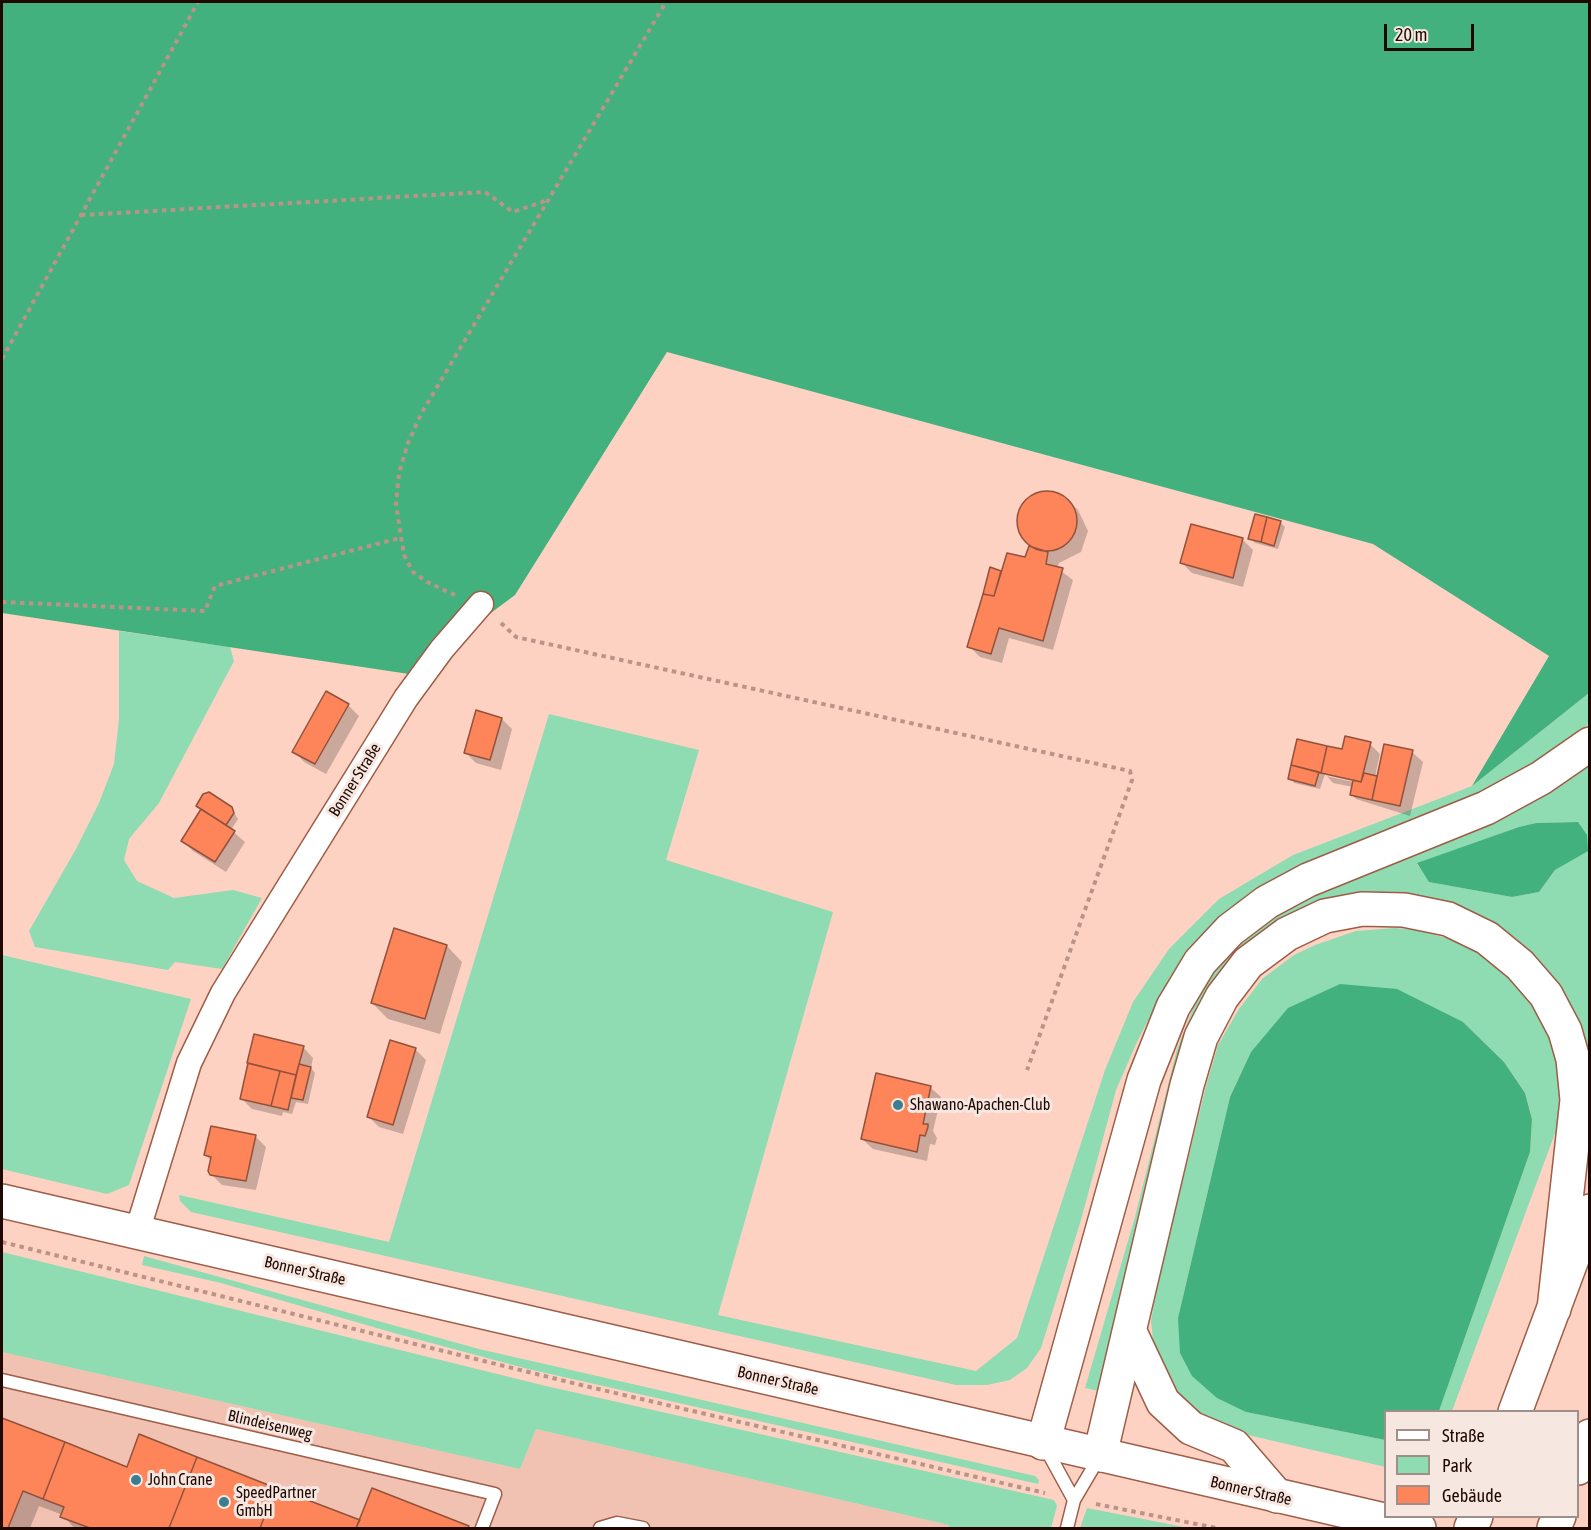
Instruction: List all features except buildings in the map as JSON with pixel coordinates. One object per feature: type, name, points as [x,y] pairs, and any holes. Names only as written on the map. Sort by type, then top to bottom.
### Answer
[{"type":"main road","points":[[1043,1443],[1144,1080],[1173,1007],[1200,962],[1230,930],[1267,902],[1308,880],[1486,808],[1541,778],[1590,744]]},
{"type":"main road","points":[[1100,1455],[1187,1085],[1201,1037],[1222,997],[1248,963],[1287,934],[1326,916],[1362,909],[1404,910],[1448,919],[1487,938],[1521,965],[1546,995],[1565,1030],[1573,1059],[1577,1100],[1554,1309]]},
{"type":"main road","name":"Bonner Straße","points":[[2,1201],[1419,1528]]},
{"type":"main road","points":[[1516,1410],[1590,1211]]},
{"type":"main road","points":[[1130,1332],[1163,1402],[1191,1428],[1234,1446],[1277,1496]]},
{"type":"street","name":"Bonner Straße","points":[[137,1232],[189,1063],[223,993],[406,698],[442,649],[481,604]]},
{"type":"lane","name":"Blindeisenweg","points":[[2,1380],[495,1494],[482,1528]]},
{"type":"lane","points":[[1043,1443],[1074,1500]]},
{"type":"lane","points":[[1068,1528],[1074,1500],[1100,1455]]},
{"type":"lane","points":[[600,1528],[617,1523],[644,1528]]},
{"type":"path","points":[[2,360],[198,2]]},
{"type":"path","points":[[666,2],[421,414],[408,443],[399,473],[396,504],[404,555],[414,572],[442,590],[481,604],[516,637],[1131,771],[1132,780],[1027,1070]]},
{"type":"path","points":[[81,215],[485,192],[513,212],[548,200]]},
{"type":"path","points":[[2,603],[205,610],[215,586],[400,538]]},
{"type":"path","points":[[2,1242],[581,1385],[1074,1500],[1216,1528]]},
{"type":"shaded area","points":[[2,1352],[520,1469],[536,1429],[949,1525],[948,1528],[2,1528]]},
{"type":"green space","points":[[2,2],[1589,2],[1589,693],[1472,786],[1549,656],[1373,544],[667,352],[515,595],[409,674],[2,613]]},
{"type":"green space","points":[[119,631],[230,647],[234,661],[159,803],[129,839],[124,860],[137,881],[174,898],[233,890],[262,898],[222,969],[175,962],[168,970],[35,947],[29,931],[76,849],[99,803],[114,764],[119,719]]},
{"type":"green space","points":[[1589,693],[1589,724],[1546,757],[1478,798],[1372,838],[1158,1001],[1116,1090],[1081,1220],[1041,1348],[1027,1368],[1010,1380],[987,1385],[956,1385],[191,1212],[180,1201],[179,1195],[389,1242],[549,714],[699,750],[666,860],[833,912],[718,1315],[976,1371],[1017,1338],[1105,1070],[1133,1002],[1169,949],[1219,899],[1293,855],[1472,786]]},
{"type":"green space","points":[[1589,761],[1589,1060],[1578,1025],[1427,901],[1242,957],[1103,1392],[1085,1388],[1135,1217],[1177,1049],[1196,1001],[1217,968],[1255,929],[1295,903]],"holes":[[[1578,822],[1588,850],[1555,870],[1539,892],[1512,897],[1430,882],[1417,864],[1536,823]]]},
{"type":"green space","points":[[1578,822],[1587,835],[1588,851],[1555,870],[1539,892],[1512,897],[1429,882],[1417,863],[1519,827],[1536,823]]},
{"type":"green space","points":[[1395,928],[1416,930],[1465,943],[1514,976],[1553,1035],[1564,1109],[1452,1410],[1439,1410],[1530,1152],[1532,1118],[1525,1093],[1504,1062],[1463,1022],[1251,1052],[1230,1097],[1178,1318],[1246,1412],[1384,1440],[1384,1467],[1222,1429],[1180,1401],[1155,1358],[1151,1321],[1157,1285],[1218,1045],[1239,1009],[1262,979],[1294,955],[1356,931]]},
{"type":"green space","points":[[2,955],[191,999],[129,1185],[107,1194],[2,1169]]},
{"type":"green space","points":[[1340,984],[1397,989],[1463,1022],[1504,1062],[1525,1093],[1532,1119],[1530,1152],[1439,1410],[1384,1410],[1384,1440],[1246,1412],[1217,1398],[1192,1376],[1180,1353],[1178,1318],[1230,1097],[1251,1052],[1288,1008]]},
{"type":"green space","points":[[2,1252],[546,1386],[1054,1500],[1057,1506],[1051,1528],[948,1528],[949,1525],[536,1429],[520,1469],[2,1352]]},
{"type":"green space","points":[[144,1256],[479,1349],[1035,1476],[1039,1480],[1038,1484],[528,1369],[221,1283],[142,1265]]},
{"type":"green space","points":[[1087,1508],[1189,1528],[1080,1528]]},
{"type":"place","name":"Shawano-Apachen-Club","points":[[898,1105]]},
{"type":"place","name":"John Crane","points":[[136,1480]]},
{"type":"place","name":"SpeedPartner GmbH","points":[[224,1502]]}]
